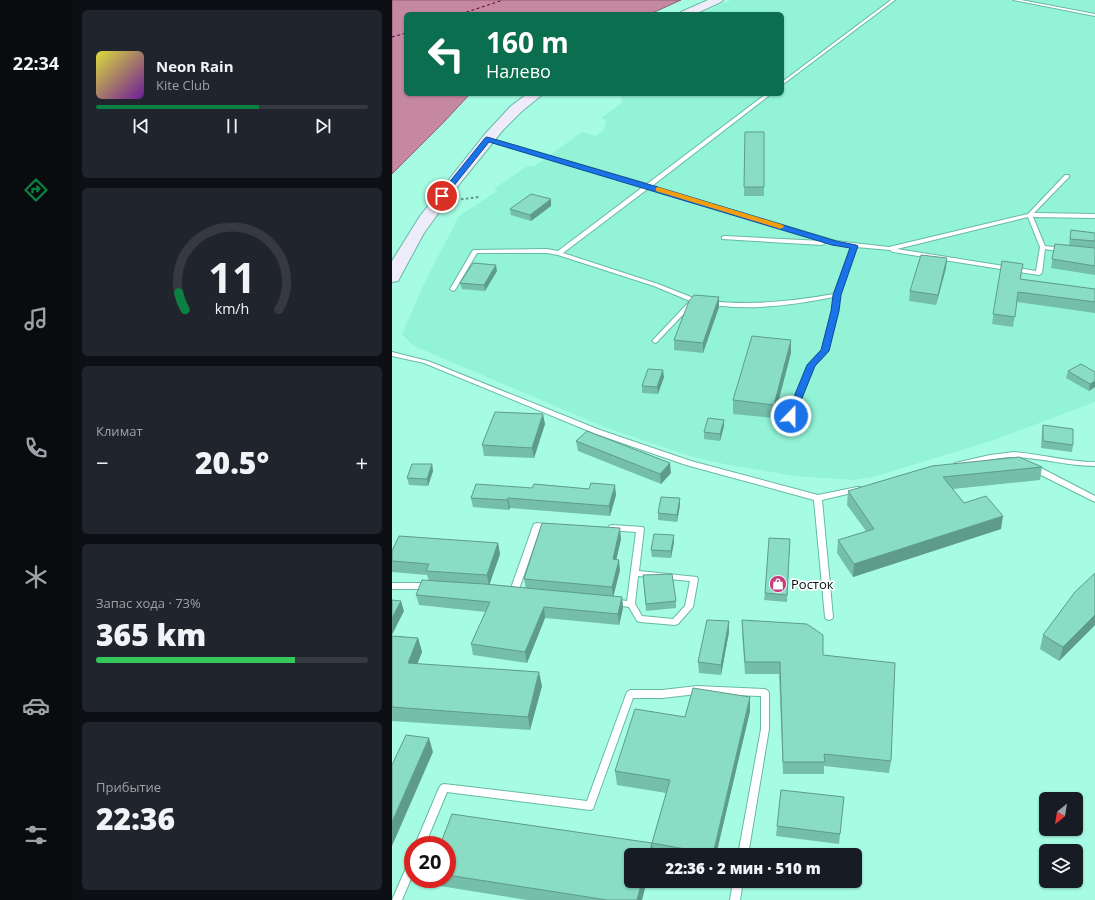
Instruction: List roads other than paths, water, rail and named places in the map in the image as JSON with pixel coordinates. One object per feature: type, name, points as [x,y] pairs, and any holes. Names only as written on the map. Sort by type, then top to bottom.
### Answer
[{"type":"main road","points":[[691,12],[718,0]]},
{"type":"main road","points":[[392,277],[400,259],[433,208],[487,139],[510,115],[534,96]]},
{"type":"lane","points":[[784,82],[893,0]]},
{"type":"lane","points":[[1015,0],[1095,15]]},
{"type":"lane","points":[[559,253],[766,96]]},
{"type":"lane","points":[[487,139],[648,186],[834,243]]},
{"type":"lane","points":[[1030,215],[1068,176]]},
{"type":"lane","points":[[724,238],[834,243],[889,249],[1039,273],[1043,247],[1030,215]]},
{"type":"lane","points":[[889,249],[1030,215],[1095,216]]},
{"type":"lane","points":[[791,416],[811,365],[825,351],[835,311],[837,295],[854,246]]},
{"type":"lane","points":[[1043,247],[1073,251]]},
{"type":"lane","points":[[453,289],[475,251],[547,251],[559,253],[656,285],[694,300],[749,306],[798,302],[837,295]]},
{"type":"lane","points":[[655,341],[694,300]]},
{"type":"lane","points":[[392,354],[426,362],[598,432],[689,463],[818,498],[868,487]]},
{"type":"lane","points":[[948,467],[985,458],[1020,454],[1080,464],[1095,464]]},
{"type":"lane","points":[[1009,456],[1095,499]]},
{"type":"lane","points":[[818,498],[829,617]]},
{"type":"lane","points":[[499,591],[518,592],[537,526],[561,527]]},
{"type":"lane","points":[[600,528],[640,529],[631,604],[640,619],[675,622],[689,607],[694,579],[635,573]]},
{"type":"lane","points":[[392,586],[436,587]]},
{"type":"lane","points":[[607,602],[631,604]]},
{"type":"lane","points":[[424,836],[444,788],[590,806],[630,694],[662,694],[697,690],[765,694],[765,728],[744,848]]},
{"type":"lane","points":[[397,900],[404,883]]},
{"type":"lane","points":[[735,900],[737,888]]},
{"type":"place","name":"Росток","points":[[778,584]]}]
